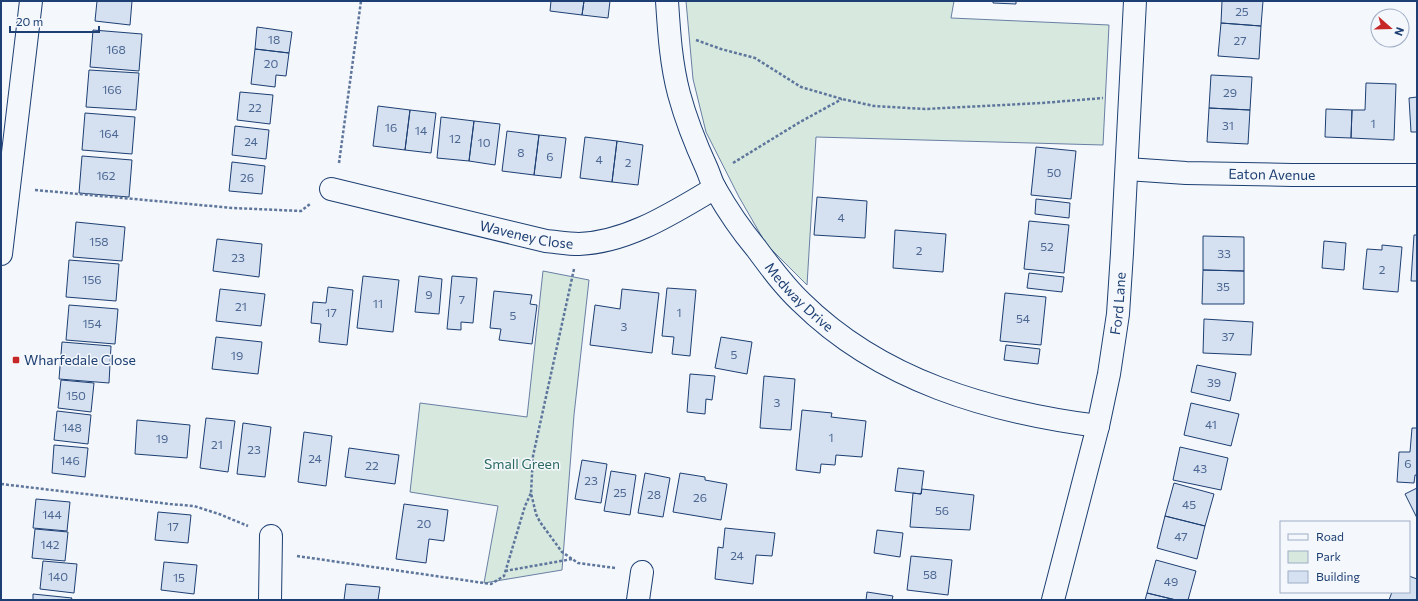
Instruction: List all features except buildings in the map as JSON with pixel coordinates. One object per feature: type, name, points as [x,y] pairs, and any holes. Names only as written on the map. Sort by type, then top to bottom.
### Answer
[{"type":"street","points":[[1,254],[31,1]]},
{"type":"street","name":"Medway Drive","points":[[667,1],[670,37],[678,93],[688,122],[713,182],[742,231],[771,269],[800,302],[830,328],[864,352],[901,373],[963,398],[1053,420],[1098,426]]},
{"type":"street","name":"Ford Lane","points":[[1053,600],[1098,426],[1109,374],[1118,314],[1135,1]]},
{"type":"street","name":"Eaton Avenue","points":[[1127,169],[1186,173],[1276,175],[1417,175]]},
{"type":"street","name":"Waveney Close","points":[[331,189],[546,241],[580,244],[634,231],[669,214],[713,182]]},
{"type":"street","points":[[270,600],[271,544]]},
{"type":"street","points":[[638,600],[642,572]]},
{"type":"path","points":[[9,187],[233,208],[301,212],[331,189],[338,171],[361,1]]},
{"type":"path","points":[[670,37],[696,40],[721,49],[755,58],[801,87],[842,99],[874,106],[925,109],[1042,103],[1130,96]]},
{"type":"path","points":[[713,182],[781,133],[842,99]]},
{"type":"path","points":[[580,244],[533,456],[531,493],[536,514],[540,522],[562,552],[578,563],[642,572]]},
{"type":"path","points":[[1,484],[194,506],[219,514],[271,544],[492,584],[504,576],[525,506],[531,493]]},
{"type":"path","points":[[505,571],[572,559]]},
{"type":"green space","points":[[686,1],[954,1],[951,18],[1109,25],[1103,145],[816,137],[807,285],[766,244],[739,197],[706,132],[693,79]]},
{"type":"green space","name":"Small Green","points":[[543,271],[589,280],[574,415],[562,570],[484,583],[498,506],[410,492],[420,403],[527,417]]},
{"type":"place","name":"Wharfedale Close","points":[[16,360]]}]
